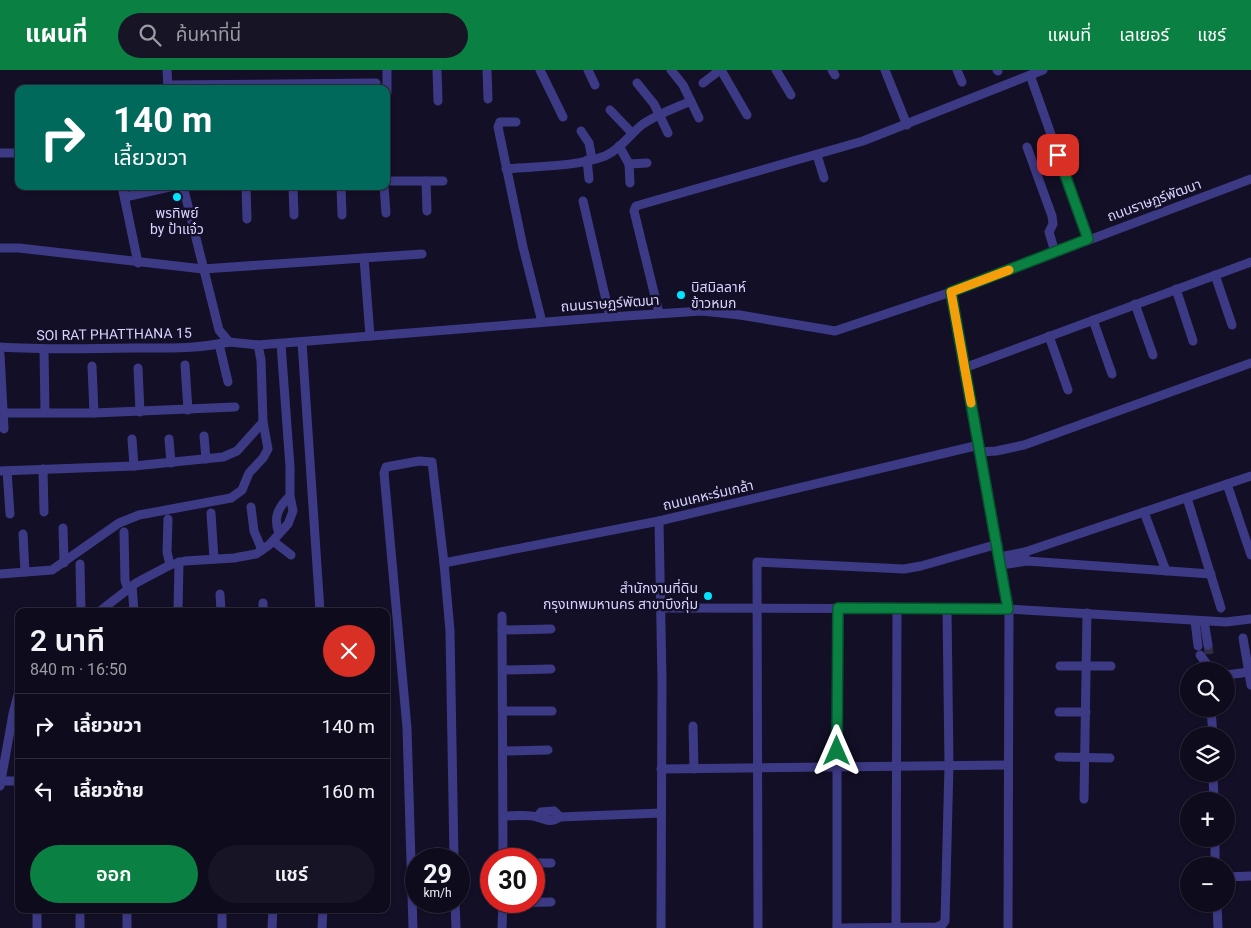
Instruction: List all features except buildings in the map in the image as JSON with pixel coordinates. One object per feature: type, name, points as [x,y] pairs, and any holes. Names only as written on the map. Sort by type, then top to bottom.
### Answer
[{"type":"street","points":[[166,70],[168,85]]},
{"type":"street","points":[[387,70],[388,85]]},
{"type":"street","points":[[437,70],[438,101]]},
{"type":"street","points":[[487,70],[488,99]]},
{"type":"street","points":[[540,70],[562,117]]},
{"type":"street","points":[[588,70],[595,85]]},
{"type":"street","points":[[671,70],[683,85],[699,118]]},
{"type":"street","points":[[776,70],[792,95]]},
{"type":"street","points":[[884,70],[907,125]]},
{"type":"street","points":[[957,70],[962,82]]},
{"type":"street","points":[[659,313],[634,211],[635,207],[817,155],[907,125],[958,102],[1043,70]]},
{"type":"street","points":[[703,84],[716,71],[746,115]]},
{"type":"street","points":[[1031,73],[1088,239]]},
{"type":"street","points":[[272,85],[376,83]]},
{"type":"street","points":[[637,83],[660,114],[668,133]]},
{"type":"street","points":[[506,168],[589,160],[604,156],[619,146],[632,133],[660,114],[691,101]]},
{"type":"street","points":[[610,110],[632,133]]},
{"type":"street","points":[[516,122],[500,122],[498,125],[506,168],[542,322]]},
{"type":"street","points":[[581,132],[589,143],[589,179]]},
{"type":"street","points":[[619,146],[629,164],[630,182]]},
{"type":"street","points":[[1028,146],[1052,216],[1053,224],[1049,232],[1056,252]]},
{"type":"street","points":[[0,153],[15,153]]},
{"type":"street","points":[[817,155],[824,178]]},
{"type":"street","points":[[629,164],[646,163]]},
{"type":"street","name":"ถนนราษฏร์พัฒนา","points":[[229,342],[258,345],[281,344],[659,313],[723,312],[835,330],[951,292],[1251,179]]},
{"type":"street","points":[[390,181],[443,180]]},
{"type":"street","points":[[426,181],[427,211]]},
{"type":"street","points":[[123,190],[138,263]]},
{"type":"street","points":[[125,197],[156,190]]},
{"type":"street","points":[[184,190],[216,319],[223,336],[229,342]]},
{"type":"street","points":[[246,190],[247,219]]},
{"type":"street","points":[[293,190],[294,214]]},
{"type":"street","points":[[341,190],[342,215]]},
{"type":"street","points":[[384,190],[386,213]]},
{"type":"street","points":[[583,201],[610,316]]},
{"type":"street","points":[[0,248],[20,248],[203,269],[422,254]]},
{"type":"street","points":[[364,258],[370,336]]},
{"type":"street","points":[[964,368],[1251,262]]},
{"type":"street","points":[[1215,275],[1232,325]]},
{"type":"street","points":[[1176,290],[1193,342]]},
{"type":"street","points":[[951,292],[998,544],[1008,609],[1008,928]]},
{"type":"street","points":[[1135,304],[1153,355]]},
{"type":"street","points":[[1093,320],[1112,374]]},
{"type":"street","points":[[1049,336],[1068,390]]},
{"type":"street","name":"SOI RAT PHATTHANA 15","points":[[0,347],[44,350],[219,344],[229,342]]},
{"type":"street","points":[[302,342],[320,608]]},
{"type":"street","points":[[219,344],[228,382]]},
{"type":"street","points":[[104,608],[130,587],[170,565],[179,562],[247,556],[262,550],[288,524],[293,511],[290,496],[290,467],[281,344]]},
{"type":"street","points":[[0,574],[52,570],[118,523],[152,512],[231,498],[238,495],[249,473],[266,454],[267,441],[263,422],[262,360],[258,345]]},
{"type":"street","points":[[44,350],[45,412]]},
{"type":"street","points":[[0,354],[4,429]]},
{"type":"street","name":"ถนนเคหะร่มเกล้า","points":[[660,928],[661,608],[659,521],[980,448],[996,452],[1024,445],[1251,363]]},
{"type":"street","points":[[185,365],[188,410]]},
{"type":"street","points":[[92,366],[94,414]]},
{"type":"street","points":[[138,368],[140,412]]},
{"type":"street","points":[[2,407],[45,412],[94,414],[235,407]]},
{"type":"street","points":[[10,514],[4,471],[134,466],[206,459],[233,454],[263,422]]},
{"type":"street","points":[[204,436],[206,459]]},
{"type":"street","points":[[132,439],[134,466]]},
{"type":"street","points":[[169,439],[171,463]]},
{"type":"street","points":[[413,928],[408,728],[384,472],[386,467],[419,461],[432,462],[444,562],[450,631],[454,848]]},
{"type":"street","points":[[42,469],[44,512]]},
{"type":"street","points":[[1001,561],[1251,476]]},
{"type":"street","points":[[1227,484],[1251,555]]},
{"type":"street","points":[[278,533],[275,520],[280,506],[290,496]]},
{"type":"street","points":[[1187,498],[1221,608]]},
{"type":"street","points":[[251,507],[256,539],[262,550]]},
{"type":"street","points":[[1144,512],[1166,571]]},
{"type":"street","points":[[211,513],[214,560]]},
{"type":"street","points":[[168,519],[167,552],[170,565]]},
{"type":"street","points":[[444,562],[659,521]]},
{"type":"street","points":[[62,528],[64,563]]},
{"type":"street","points":[[124,532],[124,581],[130,587],[134,608]]},
{"type":"street","points":[[23,534],[24,572]]},
{"type":"street","points":[[273,541],[292,555]]},
{"type":"street","points":[[758,928],[757,562],[904,568],[921,566],[998,544]]},
{"type":"street","points":[[1025,552],[1024,556],[1027,561]]},
{"type":"street","points":[[1001,561],[1027,561],[1211,574]]},
{"type":"street","points":[[178,608],[179,562]]},
{"type":"street","points":[[80,564],[81,608]]},
{"type":"street","points":[[220,594],[221,608]]},
{"type":"street","points":[[661,608],[1008,609],[1200,621],[1226,622],[1251,620]]},
{"type":"street","points":[[838,608],[837,928],[936,927],[942,925],[945,921],[949,765],[947,609]]},
{"type":"street","points":[[896,928],[897,608]]},
{"type":"street","points":[[1084,799],[1086,613]]},
{"type":"street","points":[[502,616],[504,848]]},
{"type":"street","points":[[1200,621],[1205,655]]},
{"type":"street","points":[[502,630],[551,629]]},
{"type":"street","points":[[1243,638],[1251,685]]},
{"type":"street","points":[[1060,666],[1111,666]]},
{"type":"street","points":[[503,670],[551,669]]},
{"type":"street","points":[[1235,674],[1249,672]]},
{"type":"street","points":[[15,704],[0,784],[15,782]]},
{"type":"street","points":[[503,711],[552,711]]},
{"type":"street","points":[[1060,712],[1086,712]]},
{"type":"street","points":[[693,726],[694,769]]},
{"type":"street","points":[[504,751],[548,750]]},
{"type":"street","points":[[1059,757],[1110,758]]},
{"type":"street","points":[[661,769],[949,765],[1007,766]]},
{"type":"street","points":[[504,816],[537,817],[541,812],[554,812],[560,817],[661,813]]},
{"type":"street","points":[[545,863],[551,863]]},
{"type":"street","points":[[1235,877],[1251,876]]},
{"type":"street","points":[[545,902],[551,902]]},
{"type":"street","points":[[1217,912],[1218,928]]},
{"type":"street","points":[[37,913],[37,928]]},
{"type":"street","points":[[80,913],[80,928]]},
{"type":"street","points":[[127,913],[127,928]]},
{"type":"street","points":[[222,913],[222,928]]},
{"type":"street","points":[[272,928],[273,913]]},
{"type":"street","points":[[322,928],[323,913]]},
{"type":"street","points":[[455,913],[456,928]]},
{"type":"street","points":[[502,928],[503,913]]},
{"type":"tunnel","points":[[1208,645],[1209,654]]},
{"type":"slow traffic","points":[[971,403],[951,292],[1009,270]]},
{"type":"place","name":"พรทิพย์ by ป้าแจ๋ว","points":[[177,197]]},
{"type":"place","name":"บิสมิลลาห์ ข้าวหมก","points":[[681,295]]},
{"type":"place","name":"สำนักงานที่ดิน กรุงเทพมหานคร สาขาบึงกุ่ม","points":[[708,596]]},
{"type":"route","points":[[837,751],[838,608],[1008,609],[998,544],[951,292],[1088,239],[1058,155]]}]
